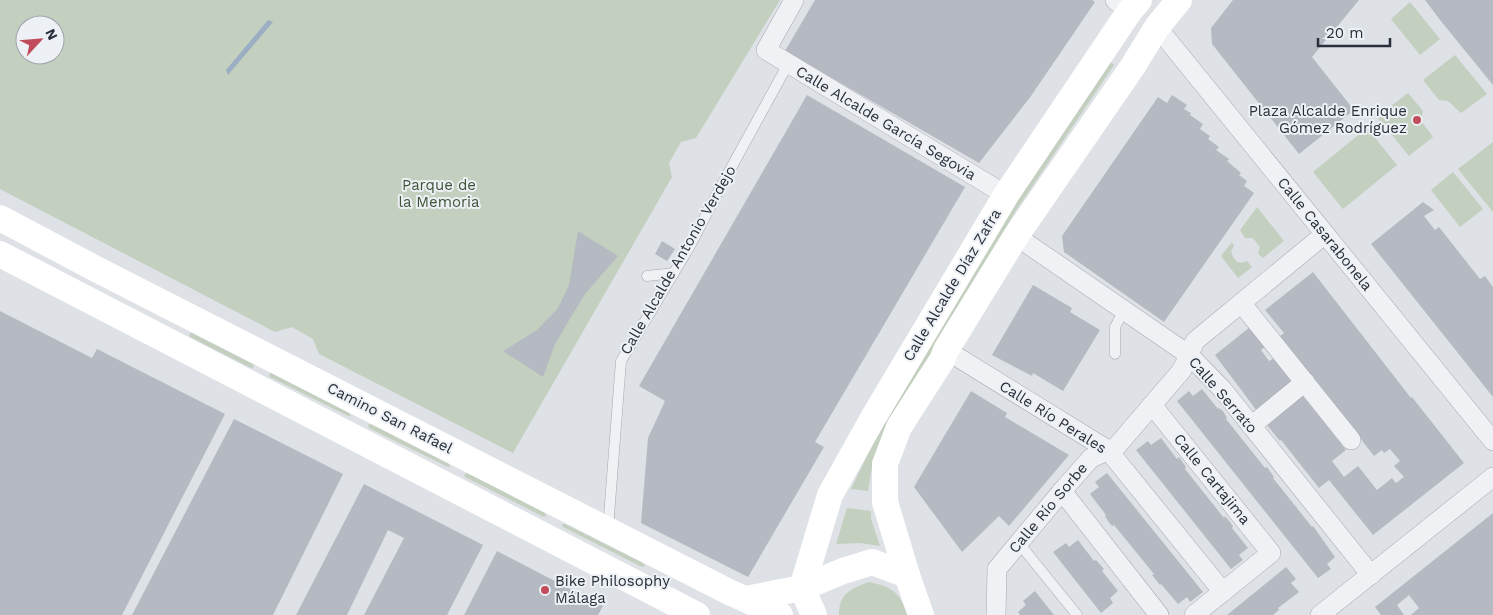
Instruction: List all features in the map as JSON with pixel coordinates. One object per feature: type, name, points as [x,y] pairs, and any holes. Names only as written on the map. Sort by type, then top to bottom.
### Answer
[{"type":"main road","name":"Calle Alcalde Díaz Zafra","points":[[922,615],[907,575],[885,502],[885,464],[899,427],[942,360],[946,350],[962,327],[1016,236],[1133,66],[1157,27],[1179,0]]},
{"type":"main road","name":"Calle Alcalde Díaz Zafra","points":[[802,588],[830,495],[878,409],[1006,195],[1127,4]]},
{"type":"main road","name":"Camino San Rafael","points":[[0,218],[96,269],[729,592],[746,598],[780,615]]},
{"type":"main road","points":[[0,254],[697,615]]},
{"type":"main road","points":[[746,598],[802,588],[843,571],[872,562],[907,575]]},
{"type":"main road","points":[[802,588],[814,615]]},
{"type":"street","name":"Calle Alcalde García Segovia","points":[[794,0],[766,50],[1006,195]]},
{"type":"street","name":"Calle Casarabonela","points":[[1157,27],[1493,441]]},
{"type":"street","name":"Calle Río Sorbe","points":[[996,615],[997,569],[1062,491],[1091,458],[1116,447],[1182,370],[1195,341],[1326,234]]},
{"type":"street","name":"Calle Serrato","points":[[1016,236],[1189,355],[1222,389],[1370,575]]},
{"type":"street","points":[[1242,304],[1350,440]]},
{"type":"street","name":"Calle Río Perales","points":[[946,350],[1108,450],[1223,592]]},
{"type":"street","points":[[1251,426],[1305,382]]},
{"type":"street","name":"Calle Cartajima","points":[[1152,405],[1271,553],[1223,592]]},
{"type":"street","points":[[1320,615],[1343,608],[1370,575],[1493,477]]},
{"type":"street","points":[[1062,491],[1159,615]]},
{"type":"street","points":[[1194,615],[1223,592]]},
{"type":"lane","name":"Calle Alcalde Antonio Verdejo","points":[[608,529],[621,361],[674,273],[788,64]]},
{"type":"lane","points":[[647,276],[674,273]]},
{"type":"lane","points":[[1115,354],[1116,327],[1124,310]]},
{"type":"lane","points":[[603,464],[612,471]]},
{"type":"lane","points":[[1018,542],[1077,615]]},
{"type":"green space","name":"Parque de la Memoria","points":[[0,0],[780,0],[696,138],[681,142],[669,163],[672,177],[513,453],[319,354],[313,339],[292,327],[275,332],[0,189]]},
{"type":"green space","points":[[1410,2],[1440,39],[1420,55],[1391,19]]},
{"type":"green space","points":[[1455,55],[1487,94],[1461,113],[1448,101],[1439,100],[1423,80]]},
{"type":"green space","points":[[1110,62],[1114,65],[1015,212],[886,431],[873,460],[868,491],[851,489],[881,427],[1010,208]]},
{"type":"green space","points":[[1408,93],[1423,111],[1421,121],[1433,137],[1409,156],[1377,117]]},
{"type":"green space","points":[[1367,128],[1397,165],[1343,209],[1313,172]]},
{"type":"green space","points":[[1493,142],[1493,212],[1458,169]]},
{"type":"green space","points":[[1453,172],[1483,209],[1460,227],[1431,190]]},
{"type":"green space","points":[[1257,207],[1284,241],[1263,258],[1258,254],[1260,247],[1253,238],[1245,238],[1240,230]]},
{"type":"green space","points":[[1232,242],[1234,246],[1231,251],[1233,257],[1241,263],[1247,261],[1252,267],[1238,278],[1221,256]]},
{"type":"green space","points":[[192,333],[253,364],[254,367],[251,368],[190,337],[189,334]]},
{"type":"green space","points":[[272,373],[349,413],[351,416],[270,377],[269,374]]},
{"type":"green space","points":[[371,424],[449,464],[450,467],[369,428],[368,425]]},
{"type":"green space","points":[[467,473],[545,513],[546,516],[544,517],[465,477],[464,475]]},
{"type":"green space","points":[[847,508],[871,511],[871,519],[880,546],[860,543],[836,544]]},
{"type":"green space","points":[[562,524],[643,563],[645,566],[642,567],[563,527]]},
{"type":"green space","points":[[869,582],[884,586],[894,592],[908,615],[839,615],[841,602],[847,593]]},
{"type":"water","points":[[268,20],[273,22],[228,75],[226,70]]},
{"type":"building","points":[[815,0],[1092,0],[1095,2],[1031,96],[979,163],[785,51]]},
{"type":"building","points":[[1233,0],[1359,0],[1312,57],[1354,110],[1299,154],[1212,44],[1211,28]]},
{"type":"building","points":[[1425,0],[1493,0],[1493,85],[1440,20]]},
{"type":"building","points":[[807,95],[965,187],[815,442],[824,447],[748,577],[641,523],[648,438],[665,401],[639,386]]},
{"type":"building","points":[[1172,95],[1187,105],[1184,109],[1203,124],[1200,129],[1210,136],[1208,139],[1219,147],[1216,150],[1229,159],[1227,161],[1241,173],[1239,175],[1247,181],[1244,186],[1254,193],[1164,322],[1064,252],[1062,236],[1158,97],[1167,103]]},
{"type":"building","points":[[1423,202],[1434,210],[1424,216],[1435,230],[1439,227],[1480,279],[1485,276],[1493,287],[1493,397],[1371,244]]},
{"type":"building","points":[[578,231],[618,256],[585,294],[555,344],[543,377],[503,351],[537,330],[558,308],[569,285]]},
{"type":"building","points":[[662,241],[675,249],[667,261],[655,254]]},
{"type":"building","points":[[1313,272],[1464,463],[1373,535],[1329,480],[1319,488],[1267,425],[1303,396],[1346,450],[1332,461],[1344,477],[1358,466],[1377,490],[1392,478],[1396,483],[1404,477],[1394,466],[1400,461],[1390,449],[1384,453],[1382,450],[1374,456],[1280,336],[1284,333],[1265,310]]},
{"type":"building","points":[[1033,285],[1072,308],[1070,312],[1100,330],[1063,391],[1033,373],[1032,376],[992,355]]},
{"type":"building","points":[[0,311],[92,358],[97,349],[225,414],[122,615],[0,615]]},
{"type":"building","points":[[1250,327],[1265,347],[1261,350],[1269,361],[1274,358],[1293,382],[1257,411],[1215,355]]},
{"type":"building","points":[[1202,389],[1218,409],[1223,411],[1226,419],[1265,468],[1267,467],[1273,478],[1313,526],[1335,557],[1327,564],[1331,569],[1318,578],[1177,401],[1189,391],[1193,396]]},
{"type":"building","points":[[971,391],[1007,413],[1005,417],[1069,455],[1009,526],[999,516],[962,552],[914,487]]},
{"type":"building","points":[[234,419],[343,474],[273,615],[132,615]]},
{"type":"building","points":[[1161,438],[1177,459],[1179,457],[1186,467],[1185,469],[1224,518],[1225,516],[1233,526],[1232,528],[1248,548],[1239,555],[1243,560],[1231,569],[1136,450],[1148,441],[1151,445]]},
{"type":"building","points":[[1107,473],[1203,592],[1190,602],[1187,597],[1178,604],[1160,585],[1152,575],[1154,574],[1114,525],[1112,526],[1108,521],[1106,515],[1090,494],[1099,487],[1095,482]]},
{"type":"building","points":[[364,484],[483,545],[447,615],[364,615],[404,538],[388,530],[347,615],[296,615]]},
{"type":"building","points":[[1493,513],[1493,615],[1411,615],[1419,608],[1409,595],[1397,605],[1404,615],[1381,615],[1375,607]]},
{"type":"building","points":[[1078,540],[1094,561],[1096,560],[1104,569],[1102,571],[1118,591],[1110,598],[1113,603],[1101,613],[1053,552],[1066,543],[1069,547]]},
{"type":"building","points":[[497,551],[603,606],[598,615],[464,615]]},
{"type":"building","points":[[1286,567],[1296,579],[1291,583],[1299,592],[1278,608],[1279,610],[1273,615],[1227,615]]},
{"type":"building","points":[[1035,591],[1054,615],[1020,615],[1018,612],[1026,605],[1023,601]]},
{"type":"place","name":"Plaza Alcalde Enrique Gómez Rodríguez","points":[[1417,120]]},
{"type":"place","name":"Bike Philosophy Málaga","points":[[545,590]]}]
